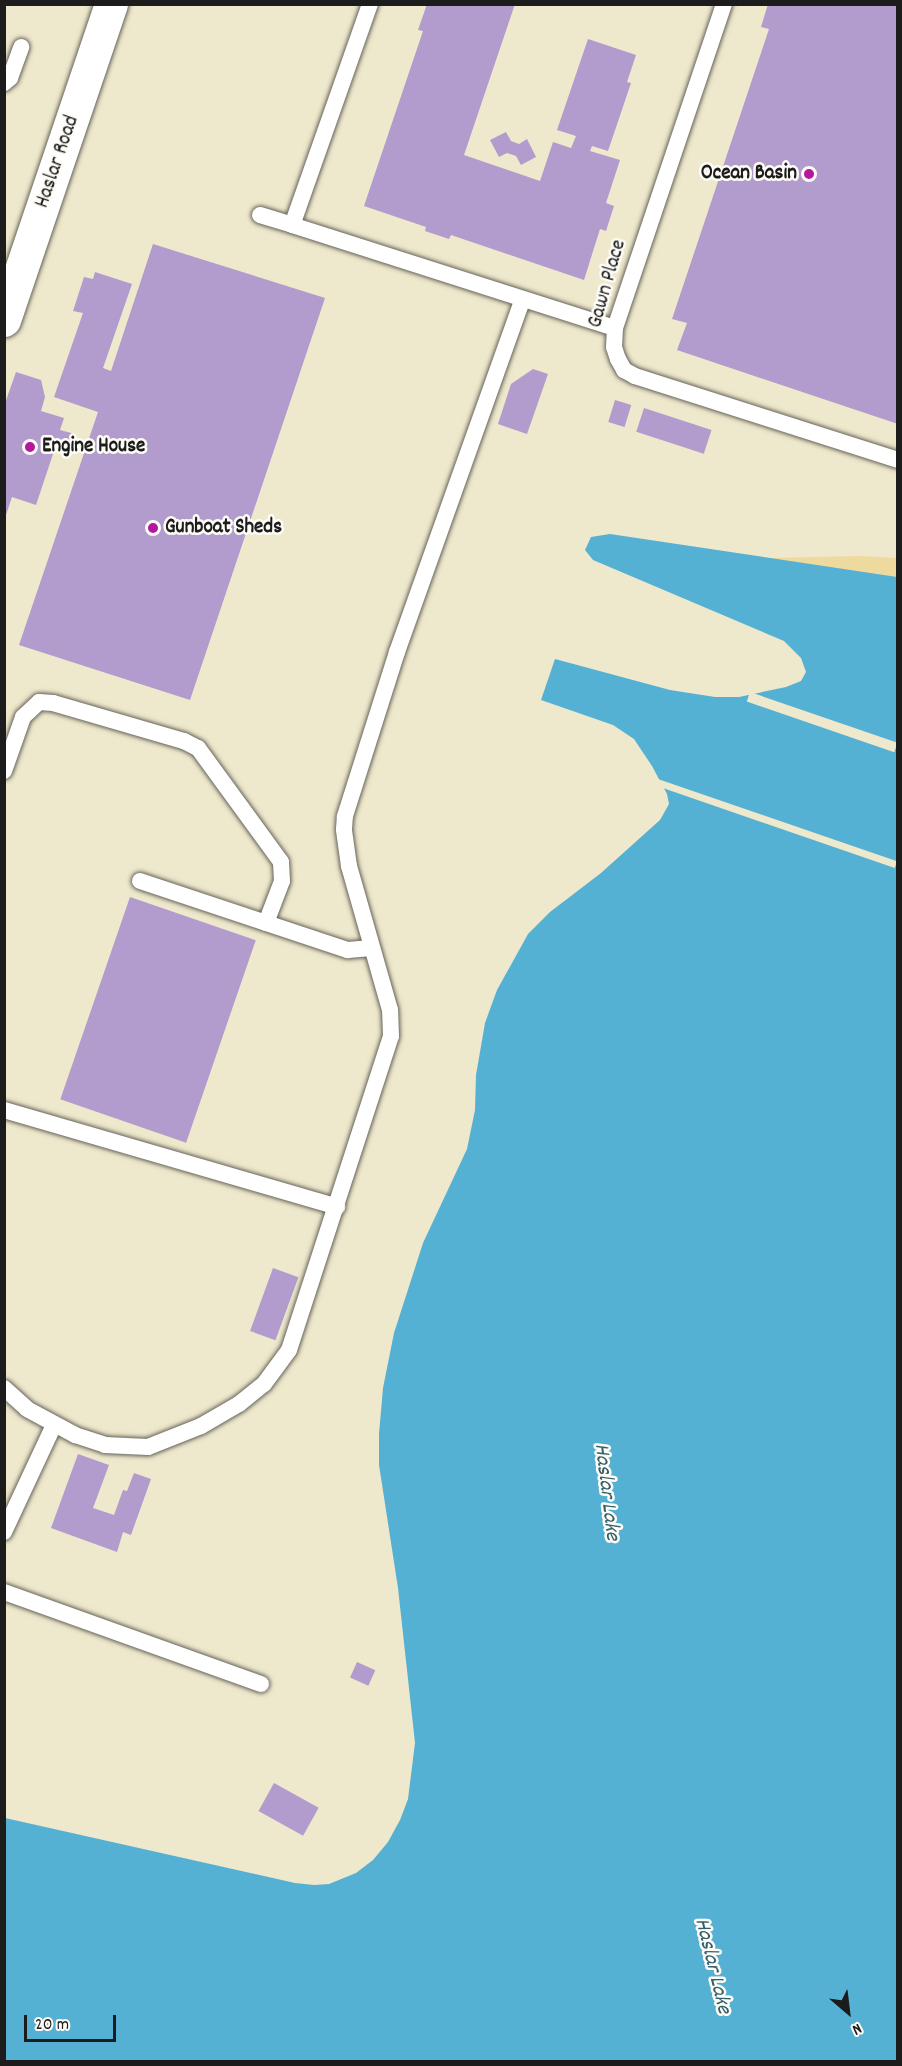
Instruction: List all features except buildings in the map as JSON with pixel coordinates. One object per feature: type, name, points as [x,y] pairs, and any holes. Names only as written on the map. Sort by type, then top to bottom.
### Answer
[{"type":"street","name":"Haslar Road","points":[[4,320],[111,4]]},
{"type":"lane","points":[[292,225],[370,4]]},
{"type":"lane","name":"Gawn Place","points":[[724,4],[615,328],[616,352],[622,367],[630,374],[897,460]]},
{"type":"lane","points":[[4,83],[10,78],[21,47]]},
{"type":"lane","points":[[260,215],[615,328]]},
{"type":"lane","points":[[4,1388],[27,1409],[54,1425],[105,1445],[148,1447],[201,1426],[250,1397],[275,1372],[289,1350],[391,1036],[390,1010],[348,860],[345,816],[397,652],[522,300]]},
{"type":"lane","points":[[4,771],[23,717],[39,702],[64,706],[184,741],[198,748],[281,862],[282,881],[266,923]]},
{"type":"lane","points":[[140,881],[348,950],[371,948]]},
{"type":"lane","points":[[4,1110],[337,1207]]},
{"type":"lane","points":[[4,1532],[54,1425]]},
{"type":"lane","points":[[4,1592],[261,1684]]},
{"type":"sand","points":[[861,556],[897,558],[897,609],[768,558]]},
{"type":"water","name":"Haslar Lake","points":[[610,534],[897,577],[897,2061],[5,2062],[5,1818],[295,1883],[314,1885],[329,1884],[356,1873],[373,1860],[388,1842],[400,1820],[408,1799],[415,1743],[398,1588],[379,1465],[383,1388],[394,1333],[423,1243],[467,1149],[475,1110],[476,1075],[485,1023],[497,990],[528,934],[550,912],[601,873],[660,820],[669,804],[667,794],[652,766],[634,739],[613,725],[541,700],[555,659],[670,690],[715,697],[739,697],[786,687],[801,681],[806,672],[801,658],[784,641],[593,560],[585,550],[591,537]]},
{"type":"pier","points":[[750,692],[898,743],[894,752],[747,701]]},
{"type":"pier","points":[[655,778],[897,861],[895,868],[653,785]]},
{"type":"place","name":"Ocean Basin","points":[[809,174]]},
{"type":"place","name":"Engine House","points":[[30,447]]},
{"type":"place","name":"Gunboat Sheds","points":[[153,528]]}]
